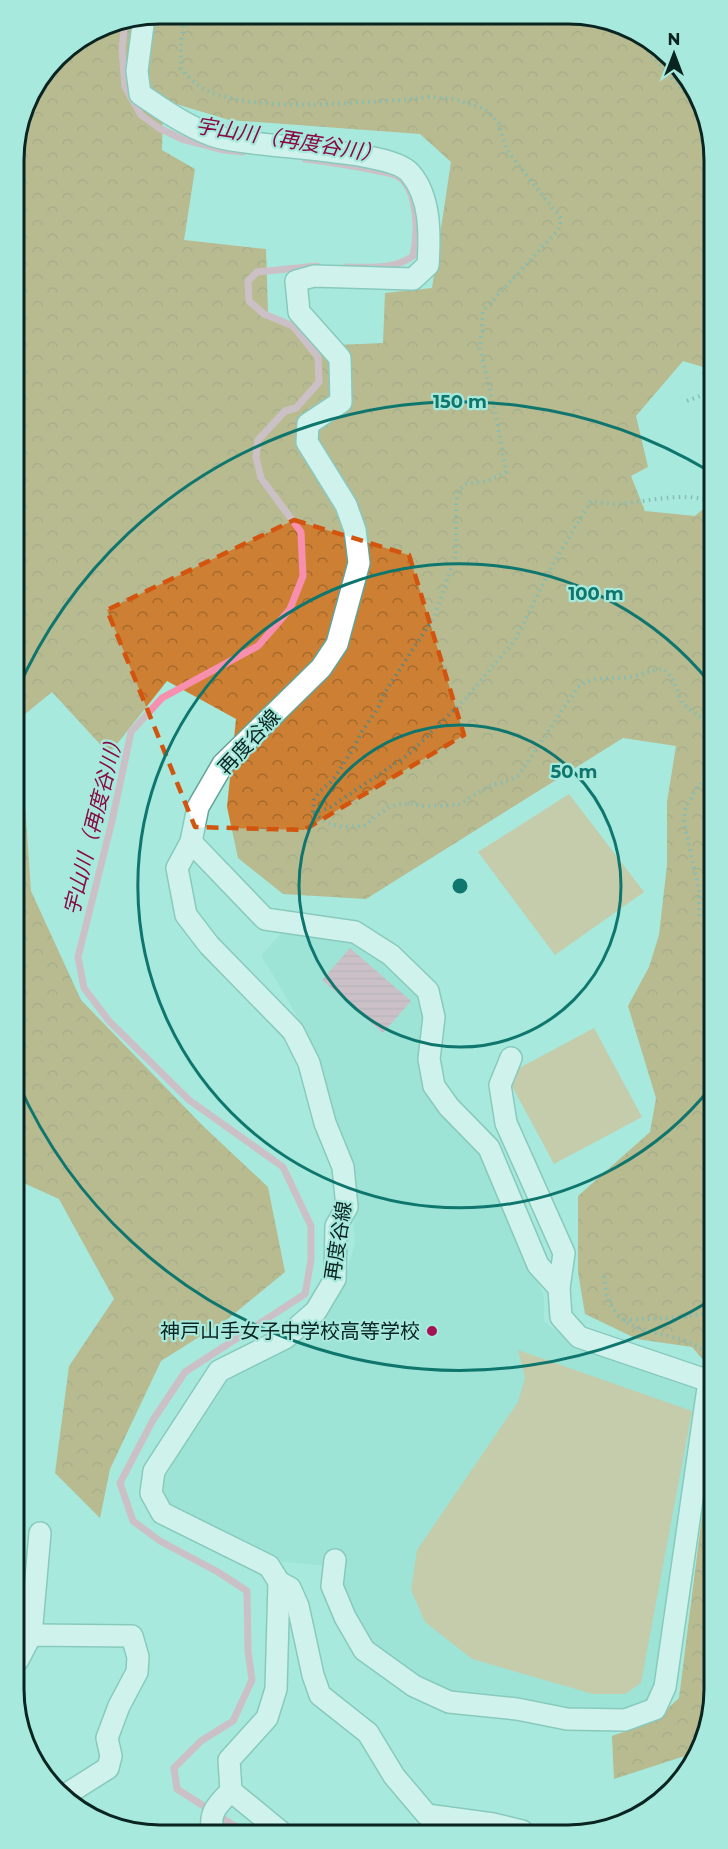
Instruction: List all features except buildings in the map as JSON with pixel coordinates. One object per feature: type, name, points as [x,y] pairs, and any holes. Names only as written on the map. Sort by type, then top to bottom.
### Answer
[{"type":"street","name":"再度谷線","points":[[143,25],[137,71],[140,94],[173,117],[212,135],[392,162],[409,171],[418,185],[424,201],[430,233],[428,265],[412,279],[314,276],[296,281],[299,312],[340,358],[341,402],[308,424],[307,442],[346,505],[356,530],[359,563],[337,644],[321,668],[223,764],[198,807],[191,842],[177,868],[186,915],[209,945],[293,1031],[309,1063],[325,1123],[343,1167],[347,1207],[336,1226],[335,1280],[316,1311],[285,1338],[219,1371],[154,1471],[151,1493],[162,1513],[269,1566],[279,1582],[290,1588],[298,1606],[313,1675],[320,1695],[368,1733],[394,1776],[427,1815],[497,1825]]},
{"type":"street","points":[[191,842],[265,919],[355,932],[391,955],[428,991],[434,1017],[429,1059],[434,1086],[448,1107],[489,1148],[538,1265],[559,1288]]},
{"type":"street","points":[[511,1059],[500,1085],[506,1123],[564,1253],[559,1288],[561,1317],[579,1337],[704,1379]]},
{"type":"street","points":[[335,1560],[332,1586],[345,1617],[364,1650],[414,1686],[448,1702],[517,1709],[567,1719],[626,1720],[655,1709],[665,1687],[704,1416]]},
{"type":"street","points":[[24,1649],[32,1635],[40,1533]]},
{"type":"street","points":[[259,1825],[218,1812],[229,1760],[267,1718],[276,1689],[279,1582]]},
{"type":"street","points":[[32,1635],[132,1636],[138,1657],[137,1672],[119,1706],[106,1738],[111,1756],[108,1768],[71,1792]]},
{"type":"path","points":[[184,24],[181,69],[195,84],[208,91],[271,104],[406,100],[428,97],[455,99],[485,109],[499,124],[506,149],[561,219],[560,228],[483,311],[480,349],[506,472],[488,481],[466,484],[459,490],[456,502],[456,555],[434,617],[389,686],[378,708],[333,780],[314,800],[313,813]]},
{"type":"path","points":[[646,49],[689,98]]},
{"type":"path","points":[[687,401],[704,393]]},
{"type":"path","points":[[313,813],[329,808],[408,754],[465,699],[515,640],[553,564],[591,501],[612,504],[665,498],[704,498]]},
{"type":"path","points":[[313,813],[327,823],[342,827],[364,826],[389,807],[398,804],[458,805],[489,786],[519,775],[579,687],[586,681],[597,678],[630,676],[654,669],[664,669],[675,681],[682,703],[704,720]]},
{"type":"path","points":[[699,916],[699,890],[684,822],[685,810],[696,789],[704,780]]},
{"type":"path","points":[[604,1276],[609,1300],[616,1314],[623,1320],[704,1350]]},
{"type":"path","points":[[623,1320],[684,1317],[704,1314]]},
{"type":"highlighted area","points":[[294,520],[409,555],[464,735],[304,830],[195,827],[107,610]]},
{"type":"shaded area","points":[[569,794],[644,892],[555,955],[478,852]]},
{"type":"shaded area","name":"神戸山手女子中学校高等学校","points":[[284,931],[352,942],[388,964],[423,997],[424,1020],[420,1060],[429,1097],[482,1152],[544,1296],[544,1321],[569,1341],[690,1380],[700,1390],[658,1689],[646,1704],[622,1714],[567,1713],[446,1693],[374,1646],[353,1615],[340,1588],[342,1567],[283,1562],[166,1502],[163,1482],[215,1390],[344,1282],[355,1243],[350,1168],[332,1124],[319,1060],[306,1031],[261,955]]},
{"type":"shaded area","points":[[350,948],[411,1001],[383,1033],[322,980]]},
{"type":"shaded area","points":[[594,1028],[642,1117],[554,1164],[506,1075]]},
{"type":"shaded area","points":[[518,1350],[692,1411],[641,1683],[625,1694],[593,1694],[472,1659],[425,1622],[411,1590],[417,1550],[518,1402],[525,1378]]},
{"type":"green space","points":[[151,24],[577,24],[620,34],[644,47],[644,84],[681,84],[694,108],[703,142],[704,160],[704,367],[683,361],[636,416],[648,467],[631,476],[645,511],[695,516],[704,508],[704,1361],[692,1347],[637,1339],[585,1314],[578,1272],[578,1196],[650,1132],[656,1098],[628,1006],[649,967],[659,935],[667,865],[667,802],[676,746],[623,738],[366,899],[283,894],[238,858],[227,807],[236,719],[167,681],[109,754],[52,692],[24,715],[24,151],[34,108],[52,77],[70,58],[92,42],[116,31]],"holes":[[[163,100],[229,120],[420,134],[451,162],[432,288],[385,293],[383,343],[314,346],[268,312],[266,249],[184,240],[195,169],[162,150]]]},
{"type":"green space","points":[[24,791],[31,891],[81,1000],[202,1125],[268,1187],[285,1272],[229,1318],[161,1361],[110,1469],[100,1518],[55,1473],[69,1366],[114,1299],[59,1199],[24,1183]]},
{"type":"green space","points":[[704,1500],[704,1698],[694,1741],[687,1755],[614,1779],[612,1736],[653,1722],[679,1698]]},
{"type":"waterway","name":"宇山川（再度谷川）","points":[[124,29],[122,50],[125,87],[141,115],[159,128],[182,139],[224,150],[243,152]]},
{"type":"waterway","name":"宇山川（再度谷川）","points":[[305,159],[390,173],[403,180],[413,199],[416,224],[413,256],[390,266],[346,267]]},
{"type":"waterway","name":"宇山川（再度谷川）","points":[[233,1825],[177,1789],[174,1768],[201,1741],[233,1721],[252,1680],[248,1651],[247,1591],[218,1572],[160,1541],[133,1521],[120,1483],[153,1420],[185,1372],[305,1294],[311,1260],[311,1226],[283,1167],[189,1100],[109,1021],[84,988],[78,957],[112,821],[131,732],[162,698],[258,646],[290,609],[303,576],[301,532],[261,478],[256,457],[258,440],[285,411],[296,408],[319,382],[318,357],[293,326],[264,314],[249,301],[248,281],[257,272],[317,266]]},
{"type":"place","name":"神戸山手女子中学校高等学校","points":[[432,1331]]}]
